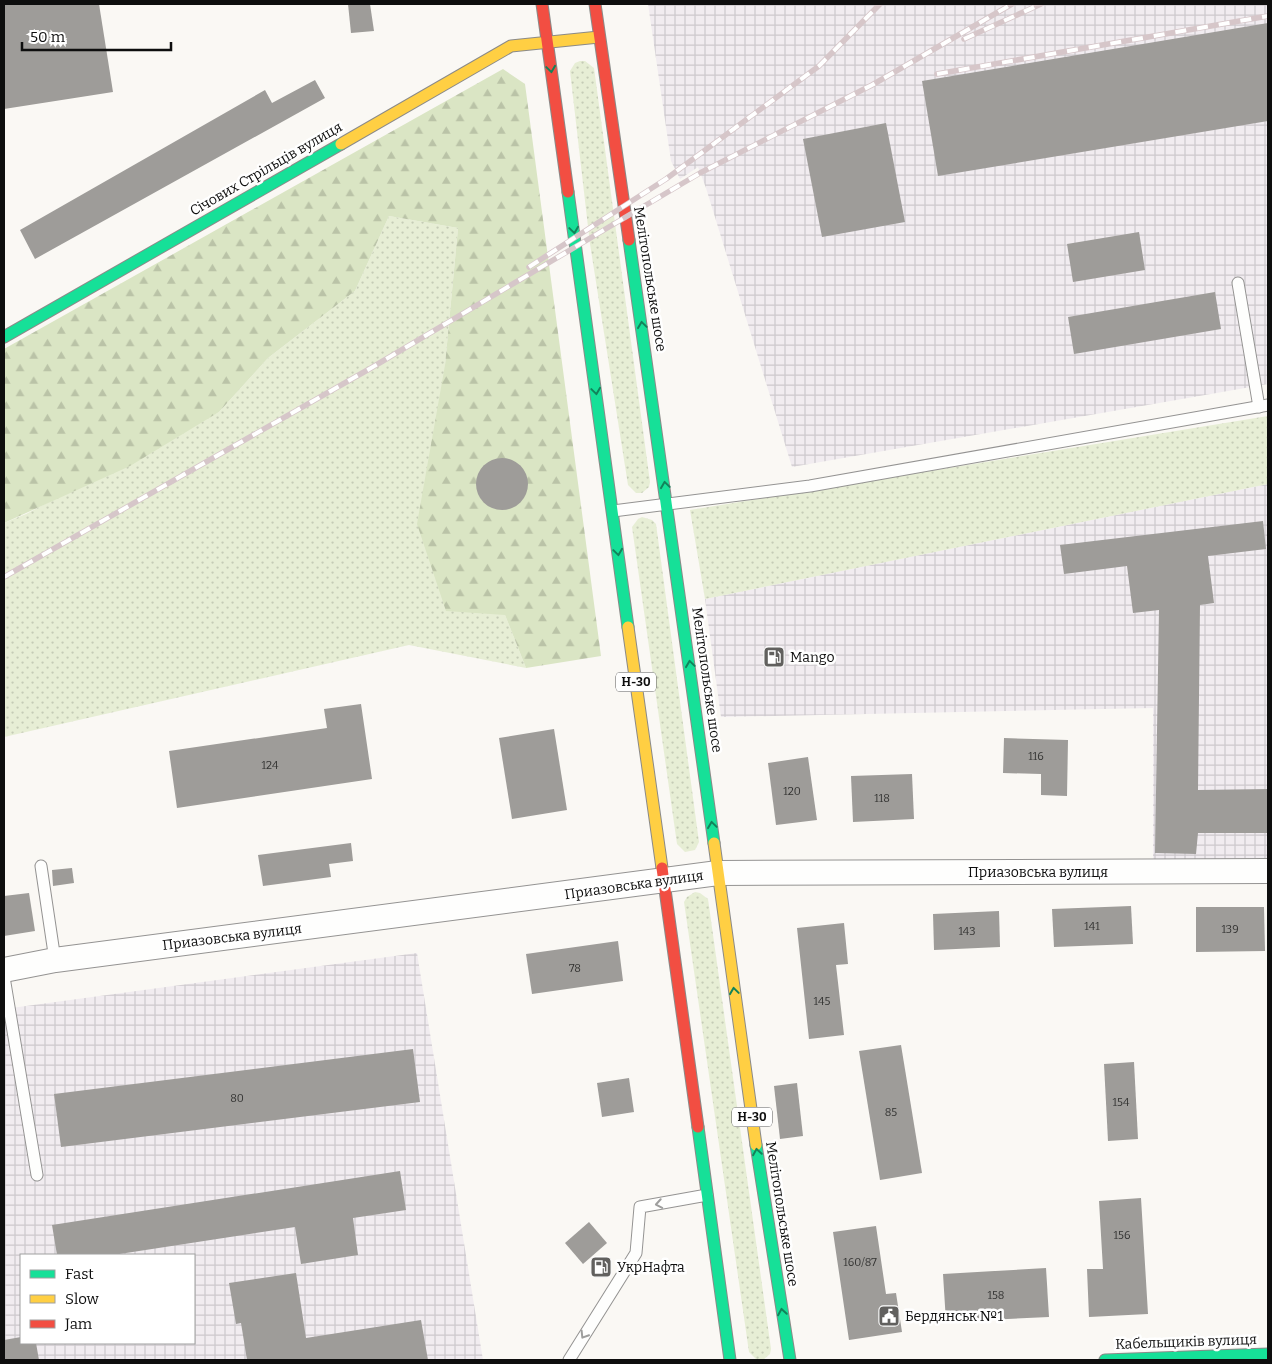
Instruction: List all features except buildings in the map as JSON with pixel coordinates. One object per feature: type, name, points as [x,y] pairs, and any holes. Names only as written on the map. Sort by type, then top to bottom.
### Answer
[{"type":"main road","name":"Н-30","points":[[542,4],[730,1360]]},
{"type":"main road","name":"Мелітопольське шосе","points":[[594,4],[668,504],[753,1127],[790,1360]]},
{"type":"main road","name":"Січових Стрільців вулиця","points":[[4,337],[511,46],[599,37]]},
{"type":"main road","name":"Кабельщиків вулиця","points":[[1105,1360],[1268,1354]]},
{"type":"street","name":"Приазовська вулиця","points":[[4,970],[55,960],[718,873],[1268,871]]},
{"type":"lane","points":[[613,511],[810,486],[1264,406],[1238,283]]},
{"type":"lane","points":[[42,866],[55,960]]},
{"type":"lane","points":[[4,977],[36,1175]]},
{"type":"lane","points":[[569,1360],[636,1253],[640,1207],[707,1195]]},
{"type":"shaded area","points":[[648,4],[1268,4],[1268,384],[792,467],[698,167],[680,179],[671,161]]},
{"type":"shaded area","points":[[1268,484],[1268,858],[1153,860],[1153,708],[721,717],[705,599]]},
{"type":"shaded area","points":[[417,953],[483,1360],[4,1360],[4,1009]]},
{"type":"green space","points":[[585,61],[594,68],[650,482],[649,487],[642,493],[636,493],[628,485],[590,244],[570,71],[575,63]]},
{"type":"green space","points":[[503,69],[525,84],[601,656],[526,668],[505,615],[446,611],[417,524],[445,365],[458,228],[389,216],[355,291],[268,358],[219,412],[130,466],[4,523],[4,349]]},
{"type":"green space","points":[[389,216],[458,228],[445,365],[505,615],[526,668],[409,645],[4,737],[4,523],[26,514],[219,412],[268,358],[355,291]]},
{"type":"green space","points":[[1268,416],[1268,484],[705,599],[690,510]]},
{"type":"green space","points":[[642,517],[652,520],[656,524],[699,842],[695,850],[685,852],[677,844],[632,527]]},
{"type":"green space","points":[[695,892],[708,899],[771,1349],[770,1354],[763,1360],[757,1360],[749,1352],[684,902],[687,897]]},
{"type":"railway","points":[[529,267],[666,179],[819,66],[880,4]]},
{"type":"railway","points":[[4,577],[371,368],[700,173],[872,85],[1012,4]]},
{"type":"railway","points":[[964,39],[1041,4]]},
{"type":"railway","points":[[937,74],[1268,16]]},
{"type":"traffic: fast","points":[[4,337],[341,144]]},
{"type":"traffic: fast","points":[[568,192],[628,627]]},
{"type":"traffic: fast","points":[[629,240],[714,843]]},
{"type":"traffic: fast","points":[[698,1127],[730,1360]]},
{"type":"traffic: fast","points":[[756,1145],[790,1360]]},
{"type":"traffic: fast","points":[[1105,1360],[1268,1354]]},
{"type":"traffic: slow","points":[[341,144],[511,46],[599,37]]},
{"type":"traffic: slow","points":[[628,627],[662,868]]},
{"type":"traffic: slow","points":[[714,843],[756,1145]]},
{"type":"traffic: jam","points":[[542,4],[568,192]]},
{"type":"traffic: jam","points":[[595,4],[629,240]]},
{"type":"traffic: jam","points":[[662,868],[698,1127]]},
{"type":"place","name":"Mango","points":[[774,657]]},
{"type":"place","name":"УкрНафта","points":[[601,1267]]},
{"type":"place","name":"Бердянськ №1","points":[[889,1316]]}]
